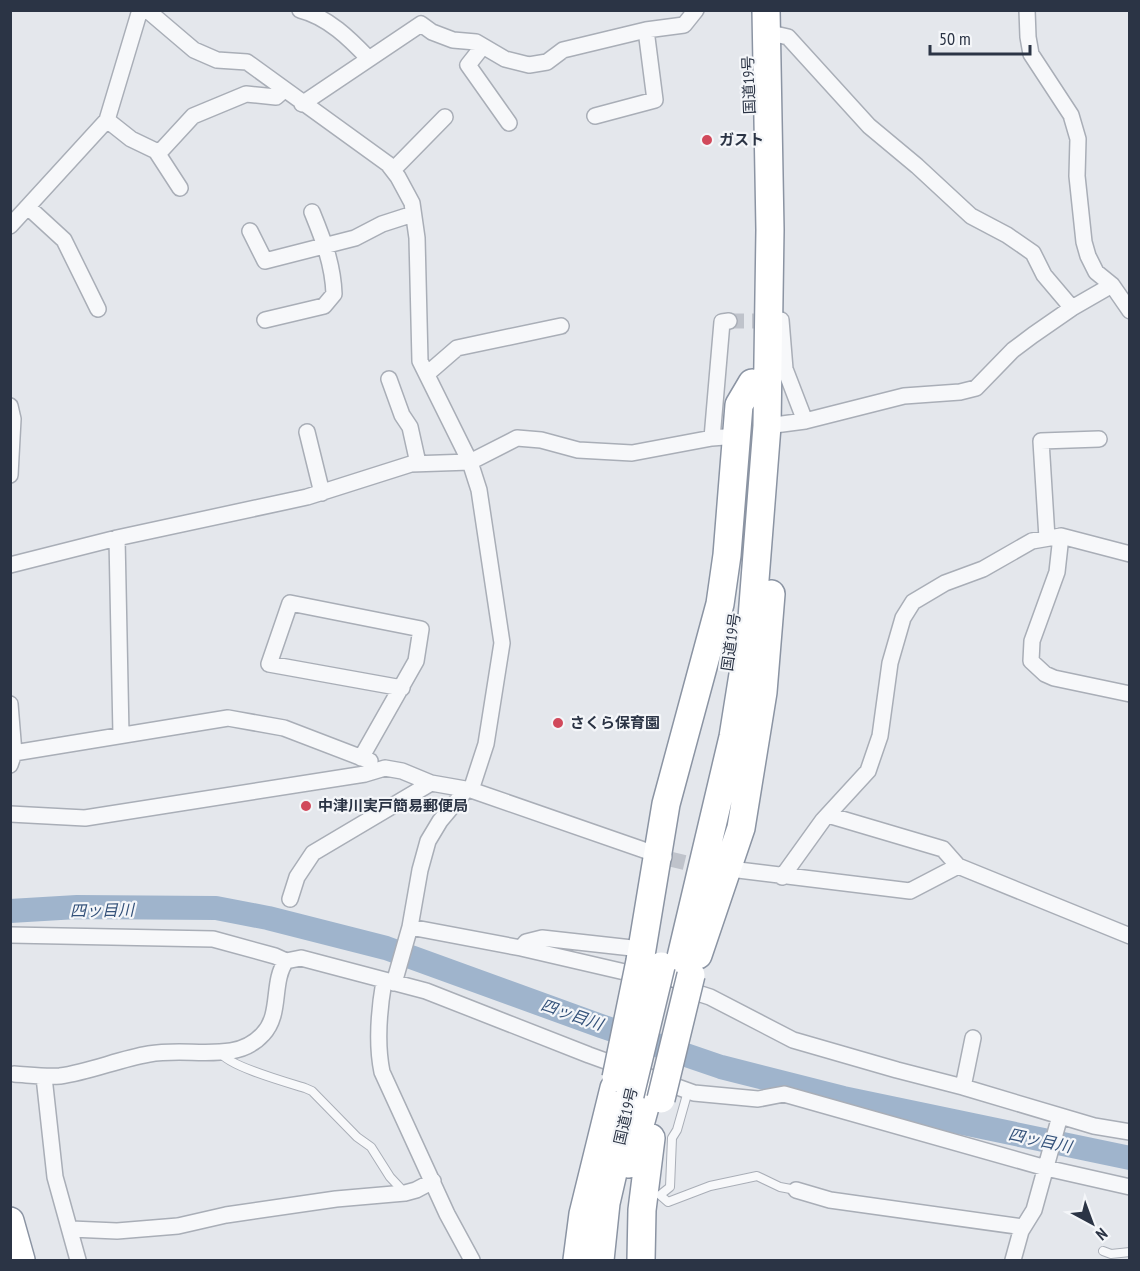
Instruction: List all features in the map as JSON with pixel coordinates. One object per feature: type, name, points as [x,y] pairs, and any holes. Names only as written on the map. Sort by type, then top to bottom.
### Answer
[{"type":"highway","name":"国道19号","points":[[619,1260],[638,1095],[662,965],[722,706],[744,539],[752,383],[753,225],[747,10]]},
{"type":"highway","name":"国道19号","points":[[662,965],[733,737],[752,618],[767,426],[770,230],[766,21]]},
{"type":"highway","points":[[662,965],[666,804],[720,604],[727,555],[724,437],[752,383]]},
{"type":"highway","points":[[662,965],[741,828],[763,692],[769,634],[776,489],[767,426]]},
{"type":"highway","name":"国道19号","points":[[600,1260],[606,1203],[638,1095]]},
{"type":"highway","points":[[577,1260],[583,1214],[638,1095]]},
{"type":"highway","points":[[638,1095],[648,1150],[642,1210],[641,1260]]},
{"type":"highway","points":[[10,1221],[21,1260]]},
{"type":"street","points":[[10,226],[106,120],[140,10]]},
{"type":"street","points":[[147,10],[194,50],[217,60],[247,62],[388,164],[412,203],[417,238],[420,361],[470,462],[483,508],[502,643],[486,744],[468,790],[440,821],[428,841],[409,929],[392,978],[381,1001],[380,1048],[382,1072],[447,1214],[472,1260]]},
{"type":"street","points":[[300,10],[327,22],[369,59]]},
{"type":"street","points":[[302,104],[421,24],[432,32],[453,40],[476,42],[505,59],[529,65],[547,62],[563,50],[646,30],[684,26],[696,10]]},
{"type":"street","points":[[1027,10],[1031,54],[1071,115],[1078,139],[1077,176],[1084,242],[1088,256],[1096,272],[1112,285],[1130,311]]},
{"type":"street","points":[[766,21],[788,37],[869,126],[971,216],[1007,235],[1033,253],[1044,275],[1072,308]]},
{"type":"street","points":[[595,116],[655,100],[646,30]]},
{"type":"street","points":[[483,46],[468,65],[508,123]]},
{"type":"street","points":[[158,154],[193,116],[246,94],[276,97],[284,90]]},
{"type":"street","points":[[393,170],[445,117]]},
{"type":"street","points":[[106,120],[131,139],[156,151],[180,188]]},
{"type":"street","points":[[28,207],[64,240],[98,309]]},
{"type":"street","points":[[265,320],[324,306],[334,294],[333,275],[326,245],[312,212]]},
{"type":"street","points":[[250,231],[265,261],[355,238],[382,224],[413,214]]},
{"type":"street","points":[[767,426],[805,421],[904,396],[960,392],[976,388],[1013,350],[1072,308],[1112,285]]},
{"type":"street","points":[[781,320],[784,369],[805,421]]},
{"type":"street","points":[[10,565],[117,538],[322,493],[418,463],[470,462],[517,438],[541,440],[578,450],[632,453],[724,437],[722,322],[729,321]]},
{"type":"street","points":[[427,374],[457,348],[561,326]]},
{"type":"street","points":[[389,379],[402,415],[410,427],[418,463]]},
{"type":"street","points":[[10,475],[11,415]]},
{"type":"street","points":[[307,432],[322,493]]},
{"type":"street","points":[[1099,439],[1041,441],[1057,572],[1032,641],[1031,661],[1045,674],[1054,678],[1130,694]]},
{"type":"street","points":[[782,877],[828,815],[868,771],[880,736],[890,663],[903,618],[913,602],[945,583],[983,569],[1032,541],[1054,537],[1130,554]]},
{"type":"street","points":[[117,538],[121,735]]},
{"type":"street","points":[[361,758],[402,688],[416,661],[421,629],[290,603],[269,664],[402,688]]},
{"type":"street","points":[[10,704],[12,759],[121,735],[228,718],[284,728],[385,768],[402,771],[431,783],[468,790],[664,857]]},
{"type":"street","points":[[10,814],[85,818],[365,774],[385,768]]},
{"type":"street","points":[[290,899],[297,877],[313,853],[431,783]]},
{"type":"street","points":[[828,815],[943,849],[958,866],[1130,936]]},
{"type":"street","points":[[719,869],[910,891],[958,866]]},
{"type":"street","points":[[409,929],[520,948],[621,970],[710,997],[793,1040],[1094,1126],[1130,1132]]},
{"type":"street","points":[[10,935],[213,939],[286,961],[301,958],[392,978],[588,1055],[688,1091],[759,1099],[784,1094],[1046,1168],[1130,1187]]},
{"type":"street","points":[[520,948],[526,942],[542,938],[662,965]]},
{"type":"street","points":[[14,1074],[44,1077],[74,1073],[149,1053],[221,1052],[242,1048],[265,1033],[271,1023],[279,976],[286,961]]},
{"type":"street","points":[[963,1087],[973,1038]]},
{"type":"street","points":[[44,1077],[56,1177],[78,1260]]},
{"type":"street","points":[[1012,1260],[1023,1227],[1034,1210],[1060,1116]]},
{"type":"street","points":[[71,1229],[117,1231],[178,1226],[248,1212],[405,1192],[416,1190],[433,1181]]},
{"type":"street","points":[[796,1190],[830,1200],[1023,1227]]},
{"type":"lane","points":[[221,1052],[224,1059],[312,1091],[357,1137],[371,1147],[384,1169],[405,1192]]},
{"type":"lane","points":[[688,1091],[677,1130],[672,1138],[670,1187],[660,1195],[668,1202],[710,1186],[757,1176],[780,1187],[796,1190]]},
{"type":"lane","points":[[1103,1251],[1111,1254],[1130,1252]]},
{"type":"waterway","name":"四ッ目川","points":[[10,911],[77,907],[216,908],[268,918],[386,948],[721,1067],[843,1098],[1130,1158]]},
{"type":"tunnel","points":[[729,321],[774,321]]},
{"type":"tunnel","points":[[670,859],[708,868]]},
{"type":"place","name":"ガスト","points":[[707,140]]},
{"type":"place","name":"さくら保育園","points":[[558,723]]},
{"type":"place","name":"中津川実戸簡易郵便局","points":[[306,806]]}]
